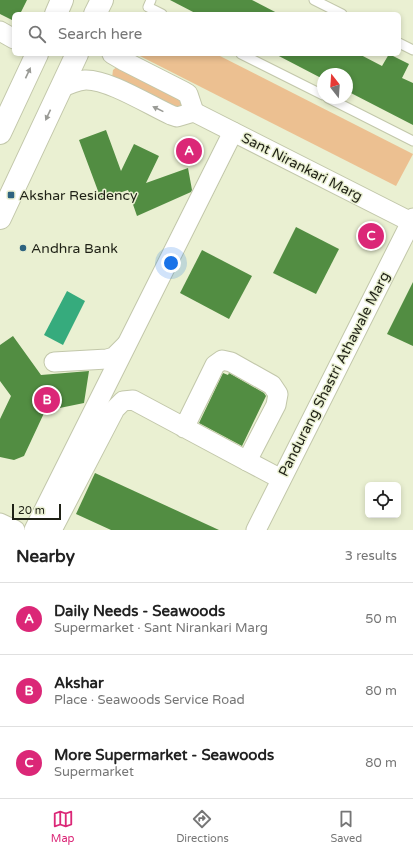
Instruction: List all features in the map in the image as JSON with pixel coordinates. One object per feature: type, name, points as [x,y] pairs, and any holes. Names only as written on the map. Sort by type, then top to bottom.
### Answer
[{"type":"main road","points":[[57,12],[62,0]]},
{"type":"main road","points":[[97,12],[102,0]]},
{"type":"main road","points":[[0,133],[36,56]]},
{"type":"main road","points":[[0,218],[76,56]]},
{"type":"street","points":[[0,32],[12,38]]},
{"type":"street","points":[[61,88],[74,82],[84,80],[98,81],[112,86],[177,117],[194,112],[188,94],[115,56]]},
{"type":"street","name":"Sant Nirankari Marg","points":[[194,112],[412,221]]},
{"type":"street","points":[[34,530],[233,132]]},
{"type":"street","name":"Pandurang Shastri Athawale Marg","points":[[256,530],[412,221]]},
{"type":"street","points":[[54,362],[107,359],[114,357],[127,344]]},
{"type":"street","points":[[184,428],[215,365],[222,360],[231,362],[272,385],[278,394],[276,405],[247,461]]},
{"type":"street","points":[[52,530],[115,409],[124,401],[133,400],[281,479]]},
{"type":"street","points":[[0,523],[15,530]]},
{"type":"lane","points":[[152,0],[148,7],[158,12]]},
{"type":"lane","points":[[314,0],[338,12]]},
{"type":"lane","points":[[401,44],[413,50]]},
{"type":"lane","points":[[245,56],[317,93]]},
{"type":"lane","points":[[340,104],[413,141]]},
{"type":"shaded area","points":[[140,56],[220,56],[413,154],[396,186]]},
{"type":"shaded area","points":[[118,66],[184,97],[182,112],[112,78],[113,70]]},
{"type":"shaded area","points":[[67,291],[85,301],[63,345],[44,335]]},
{"type":"building","points":[[0,0],[27,0],[21,12],[12,12],[12,20],[0,14]]},
{"type":"building","points":[[170,0],[252,0],[275,12],[193,12]]},
{"type":"building","points":[[279,56],[363,56],[382,66],[388,56],[393,56],[409,64],[402,78],[413,83],[413,125],[353,94],[353,68],[317,68],[317,76]]},
{"type":"building","points":[[106,130],[121,171],[134,144],[159,156],[146,183],[188,168],[192,190],[191,192],[137,216],[128,190],[101,199],[79,140]]},
{"type":"building","points":[[296,227],[339,249],[316,294],[273,273]]},
{"type":"building","points":[[202,250],[252,276],[229,319],[180,293]]},
{"type":"building","points":[[413,282],[413,346],[387,334]]},
{"type":"building","points":[[13,336],[41,375],[89,371],[84,403],[45,411],[24,456],[14,460],[0,457],[0,419],[11,396],[0,381],[0,345]]},
{"type":"building","points":[[223,373],[228,375],[229,373],[264,393],[266,396],[242,446],[199,423]]},
{"type":"building","points":[[95,473],[219,530],[111,530],[76,514]]},
{"type":"place","name":"Daily Needs - Seawoods","points":[[189,151]]},
{"type":"place","name":"Akshar Residency","points":[[11,195]]},
{"type":"place","name":"More Supermarket - Seawoods","points":[[371,236]]},
{"type":"place","name":"Andhra Bank","points":[[23,248]]},
{"type":"place","name":"Akshar","points":[[47,400]]}]
